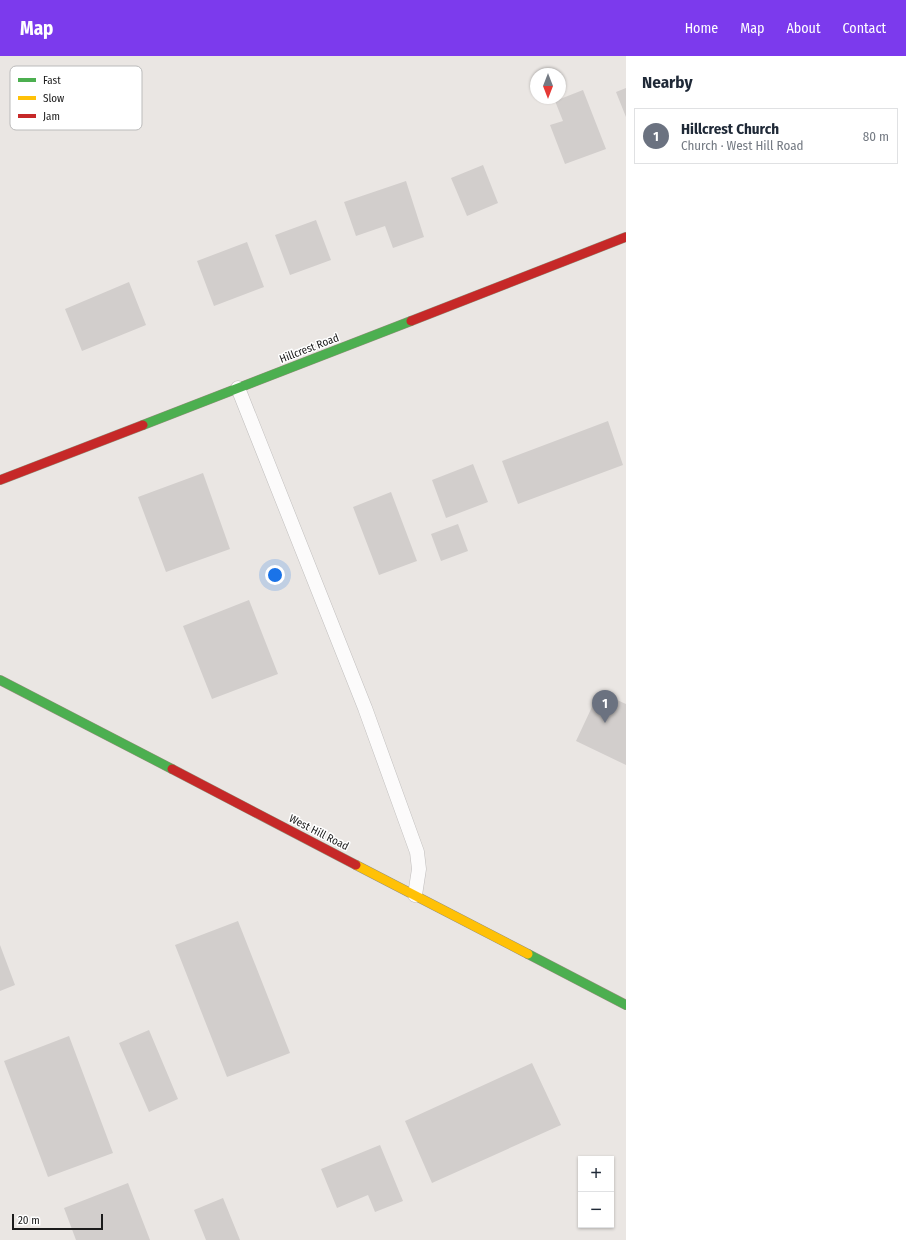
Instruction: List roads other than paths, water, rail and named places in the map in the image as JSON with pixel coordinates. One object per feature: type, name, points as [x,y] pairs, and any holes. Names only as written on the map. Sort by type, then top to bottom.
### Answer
[{"type":"street","name":"Hillcrest Road","points":[[0,480],[626,237]]},
{"type":"street","name":"West Hill Road","points":[[0,680],[626,1005]]},
{"type":"lane","points":[[238,388],[365,708],[417,852],[419,869],[415,895]]},
{"type":"place","name":"Hillcrest Church","points":[[605,723]]}]
